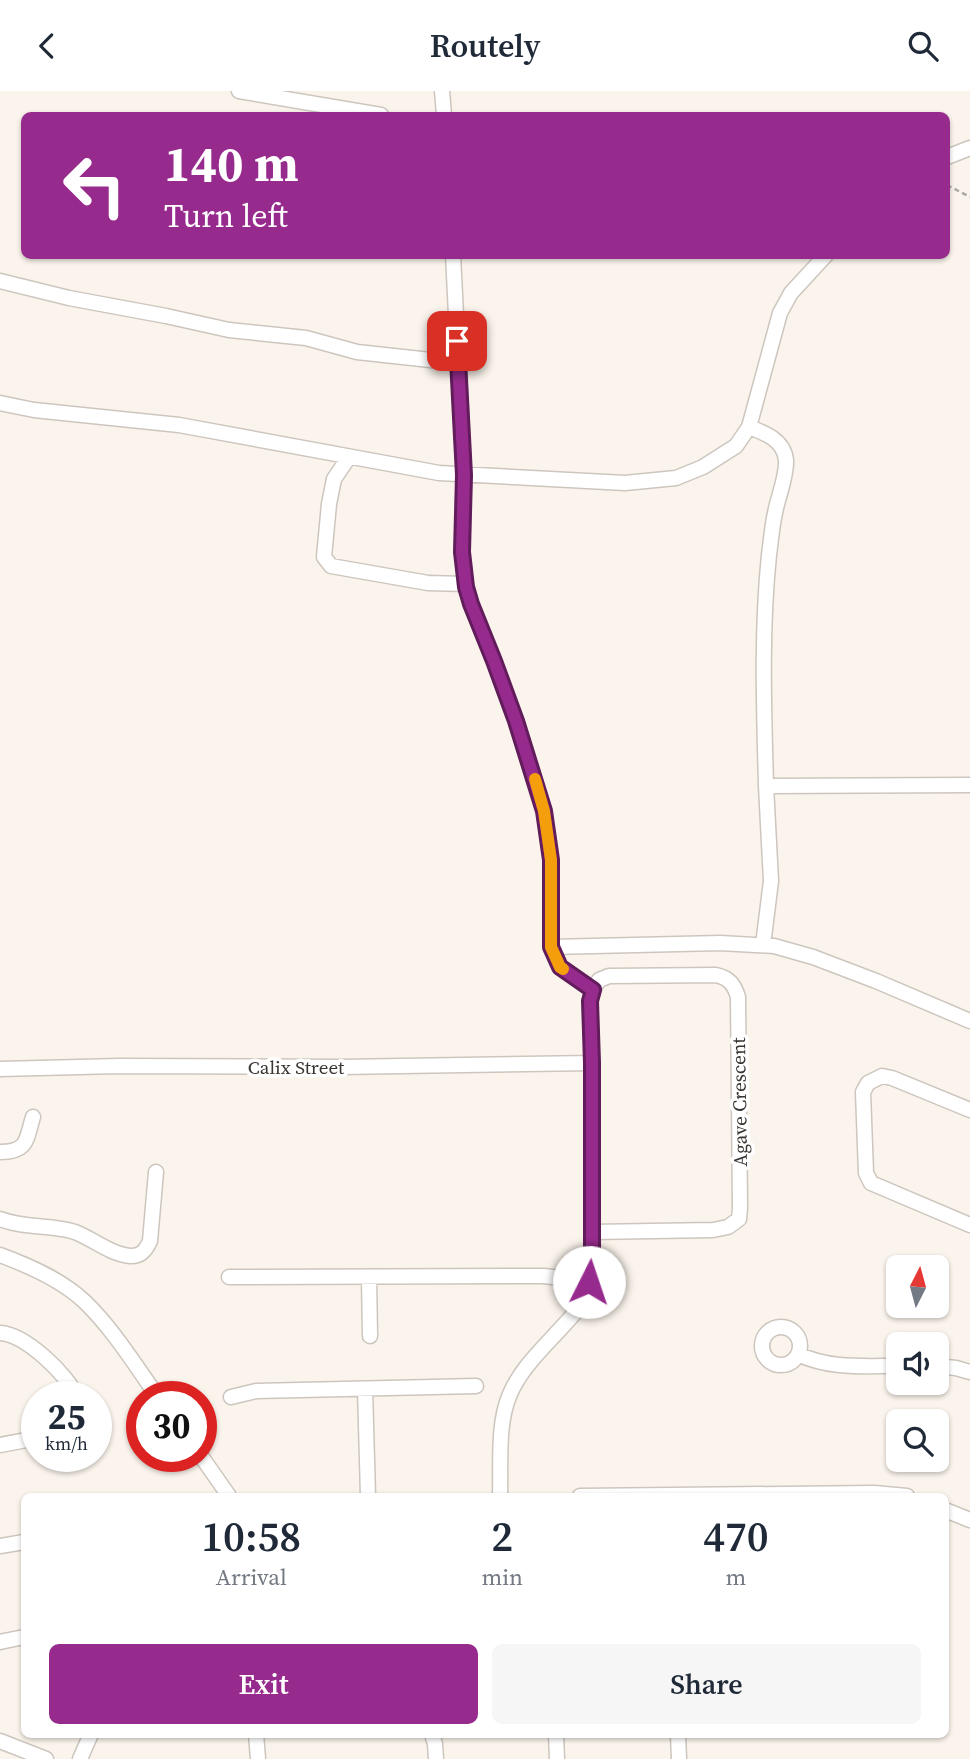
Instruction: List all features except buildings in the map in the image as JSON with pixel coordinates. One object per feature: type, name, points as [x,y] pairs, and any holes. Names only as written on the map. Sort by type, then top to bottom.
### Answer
[{"type":"street","points":[[239,91],[363,112]]},
{"type":"street","points":[[442,91],[444,112]]},
{"type":"street","points":[[950,156],[970,148]]},
{"type":"street","points":[[453,259],[464,475],[461,535],[466,584],[471,604],[516,721],[544,811],[551,860],[551,947],[560,967],[593,990],[590,1001],[592,1258],[588,1286],[581,1306],[531,1361],[508,1398],[502,1430],[500,1493]]},
{"type":"street","points":[[0,403],[179,425],[439,473],[625,483],[676,478],[704,467],[736,446],[749,427],[780,313],[791,293],[822,259]]},
{"type":"street","points":[[0,281],[69,298],[229,330],[306,338],[358,352],[458,363]]},
{"type":"street","points":[[749,427],[770,435],[780,444],[786,458],[769,556],[762,657],[771,881],[763,945]]},
{"type":"street","points":[[349,457],[334,478],[324,557],[331,566],[428,583],[466,584]]},
{"type":"street","points":[[766,786],[970,785]]},
{"type":"street","points":[[551,947],[720,943],[774,946],[813,957],[876,981],[970,1021]]},
{"type":"street","name":"Agave Crescent","points":[[592,1232],[713,1230],[728,1227],[739,1219],[740,1208],[738,997],[731,982],[716,975],[609,976],[599,981],[593,990]]},
{"type":"street","name":"Calix Street","points":[[0,1069],[592,1063]]},
{"type":"street","points":[[970,1110],[881,1076],[868,1083],[863,1092],[868,1180],[970,1225]]},
{"type":"street","points":[[0,1152],[19,1150],[26,1142],[33,1117]]},
{"type":"street","points":[[0,1219],[28,1227],[72,1231],[118,1253],[139,1255],[150,1241],[156,1172]]},
{"type":"street","points":[[0,1255],[36,1270],[83,1300],[102,1320],[146,1381]]},
{"type":"street","points":[[229,1277],[544,1276],[588,1286]]},
{"type":"street","points":[[369,1277],[370,1336]]},
{"type":"street","points":[[0,1333],[16,1338],[33,1349],[67,1381]]},
{"type":"street","points":[[798,1354],[828,1365],[886,1366]]},
{"type":"street","points":[[949,1367],[970,1372]]},
{"type":"street","points":[[231,1397],[256,1391],[476,1386]]},
{"type":"street","points":[[365,1389],[368,1493]]},
{"type":"street","points":[[0,1445],[21,1441]]},
{"type":"street","points":[[212,1472],[227,1493]]},
{"type":"street","points":[[874,1493],[892,1493]]},
{"type":"street","points":[[949,1511],[969,1517]]},
{"type":"street","points":[[0,1546],[21,1542]]},
{"type":"street","points":[[0,1642],[21,1638]]},
{"type":"street","points":[[80,1759],[89,1738]]},
{"type":"street","points":[[256,1738],[258,1759]]},
{"type":"street","points":[[433,1738],[436,1759]]},
{"type":"street","points":[[556,1738],[557,1759]]},
{"type":"street","points":[[678,1738],[680,1759]]},
{"type":"street","points":[[0,1741],[46,1759]]},
{"type":"path","points":[[950,187],[970,197]]},
{"type":"slow traffic","points":[[535,779],[544,811],[551,860],[551,947],[563,969]]},
{"type":"route","points":[[457,341],[464,475],[461,535],[466,587],[516,721],[544,811],[551,860],[551,947],[560,967],[593,990],[590,1001],[592,1258],[589,1282]]}]
